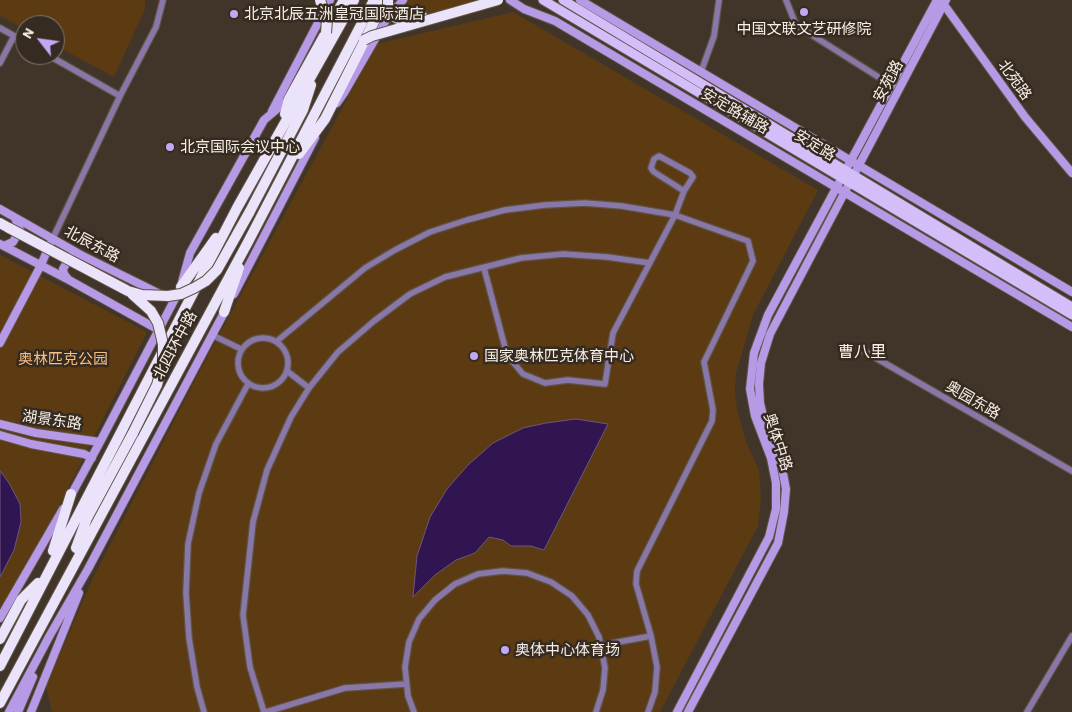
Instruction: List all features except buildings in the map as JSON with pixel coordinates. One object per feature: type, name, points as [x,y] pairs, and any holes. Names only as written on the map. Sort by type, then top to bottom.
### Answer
[{"type":"highway","points":[[320,0],[327,20],[326,33]]},
{"type":"highway","points":[[279,132],[289,99],[344,0]]},
{"type":"highway","name":"北四环中路","points":[[0,666],[238,208],[354,0]]},
{"type":"highway","name":"北四环中路","points":[[0,703],[248,242],[374,0]]},
{"type":"highway","points":[[280,178],[325,119],[357,53],[387,0]]},
{"type":"highway","points":[[387,0],[390,14],[402,20],[461,8],[481,0]]},
{"type":"highway","points":[[364,40],[372,36],[498,0]]},
{"type":"highway","points":[[128,291],[142,295],[168,296],[181,294],[206,281],[217,270],[226,257],[303,110],[320,61]]},
{"type":"highway","points":[[181,287],[238,208]]},
{"type":"highway","points":[[5,226],[128,291],[141,300],[151,311],[158,323],[163,344],[163,363],[157,385],[87,518],[65,580]]},
{"type":"highway","points":[[224,312],[248,242]]},
{"type":"highway","points":[[0,639],[20,600],[45,577],[72,494]]},
{"type":"main road","name":"安定路","points":[[563,0],[1072,315]]},
{"type":"main road","name":"安定路","points":[[546,2],[922,217],[1072,307]]},
{"type":"street","points":[[0,343],[41,265],[120,96],[156,27],[163,0]]},
{"type":"street","points":[[269,116],[330,0]]},
{"type":"street","name":"北四环中路","points":[[9,712],[88,569],[325,119],[344,93],[386,20],[403,0]]},
{"type":"street","name":"安定路辅路","points":[[510,0],[524,9],[555,21],[1072,327]]},
{"type":"street","name":"安定路辅路","points":[[580,0],[1072,292]]},
{"type":"street","points":[[701,72],[714,36],[719,0]]},
{"type":"street","points":[[786,0],[796,25],[891,85]]},
{"type":"street","name":"安苑路","points":[[848,176],[850,161],[891,85],[942,1]]},
{"type":"street","name":"安苑路","points":[[848,176],[858,166],[942,1]]},
{"type":"street","name":"北苑路","points":[[942,1],[1025,117],[1072,173]]},
{"type":"street","points":[[0,28],[14,36],[0,63]]},
{"type":"street","points":[[65,65],[120,96]]},
{"type":"street","name":"北四环中路","points":[[0,618],[92,458],[157,329],[181,287],[190,253],[264,120],[289,99]]},
{"type":"street","points":[[484,268],[507,355],[524,374],[544,383],[568,380],[605,384],[613,334],[675,215],[684,191],[693,178],[690,173],[659,156],[654,159],[651,168],[654,172],[684,191]]},
{"type":"street","name":"奥体中路","points":[[676,712],[769,537],[776,509],[776,483],[770,458],[754,416],[750,389],[754,353],[768,315],[836,187],[848,176]]},
{"type":"street","name":"奥体中路","points":[[688,712],[778,543],[786,489],[776,448],[764,420],[760,403],[761,363],[776,319],[845,192],[848,176]]},
{"type":"street","points":[[911,197],[922,217]]},
{"type":"street","points":[[277,341],[364,268],[430,232],[505,210],[545,205],[622,206],[675,215],[748,242],[753,261],[704,362],[714,410],[712,421],[637,571],[636,584],[651,636],[657,666],[655,692],[648,712]]},
{"type":"street","name":"北辰东路","points":[[0,209],[81,255],[173,300]]},
{"type":"street","points":[[2,245],[13,242],[20,230],[14,216]]},
{"type":"street","points":[[2,245],[70,280],[157,329]]},
{"type":"street","points":[[406,684],[345,688],[265,712],[250,667],[243,616],[253,522],[267,470],[291,417],[308,388],[338,352],[374,321],[410,294],[445,277],[521,258],[563,254],[607,257],[650,263]]},
{"type":"street","points":[[70,280],[64,274],[63,269],[71,256],[81,255]]},
{"type":"street","points":[[212,335],[241,349]]},
{"type":"street","points":[[261,337],[277,341],[287,354],[287,371],[283,378],[271,387],[263,388],[248,384],[239,372],[237,364],[241,349],[246,343],[261,337]]},
{"type":"street","name":"奥园东路","points":[[862,350],[1072,471]]},
{"type":"street","points":[[287,371],[308,388]]},
{"type":"street","points":[[204,712],[197,687],[189,638],[186,593],[188,544],[199,493],[216,444],[248,384]]},
{"type":"street","name":"湖景东路","points":[[0,424],[36,434],[100,442]]},
{"type":"street","name":"湖景东路","points":[[0,435],[31,444],[84,454],[92,458]]},
{"type":"street","points":[[31,712],[88,569]]},
{"type":"street","points":[[414,712],[406,684],[406,659],[409,642],[424,612],[448,589],[470,577],[502,570],[528,573],[544,578],[558,586],[583,608],[596,629],[602,645],[605,668],[603,690],[596,712]]},
{"type":"street","points":[[18,712],[50,636]]},
{"type":"street","points":[[602,645],[651,636]]},
{"type":"street","points":[[1027,712],[1072,636]]},
{"type":"green space","points":[[0,0],[145,0],[145,9],[114,77],[65,50],[65,15],[15,15],[15,24],[0,16]]},
{"type":"green space","points":[[406,0],[475,0],[465,5],[423,15],[408,16],[400,14],[399,8]]},
{"type":"green space","name":"国家奥林匹克体育中心","points":[[513,12],[818,190],[753,315],[736,373],[737,409],[746,442],[759,470],[761,498],[758,526],[660,712],[52,712],[46,687],[92,580],[204,363],[377,44]]},
{"type":"green space","name":"奥林匹克公园","points":[[0,255],[147,332],[0,623]]},
{"type":"shaded area","points":[[576,419],[608,424],[544,550],[531,546],[511,546],[503,540],[489,537],[475,553],[456,560],[435,575],[413,597],[417,556],[430,517],[447,489],[468,465],[493,443],[523,428]]},
{"type":"shaded area","points":[[0,471],[20,504],[21,522],[14,550],[0,577]]},
{"type":"place","name":"中国文联文艺研修院","points":[[804,12]]},
{"type":"place","name":"北京北辰五洲皇冠国际酒店","points":[[234,14]]},
{"type":"place","name":"北京国际会议中心","points":[[170,147]]},
{"type":"place","name":"国家奥林匹克体育中心","points":[[474,356]]},
{"type":"place","name":"奥体中心体育场","points":[[505,650]]},
{"type":"district","name":"曹八里","points":[[862,352]]}]
